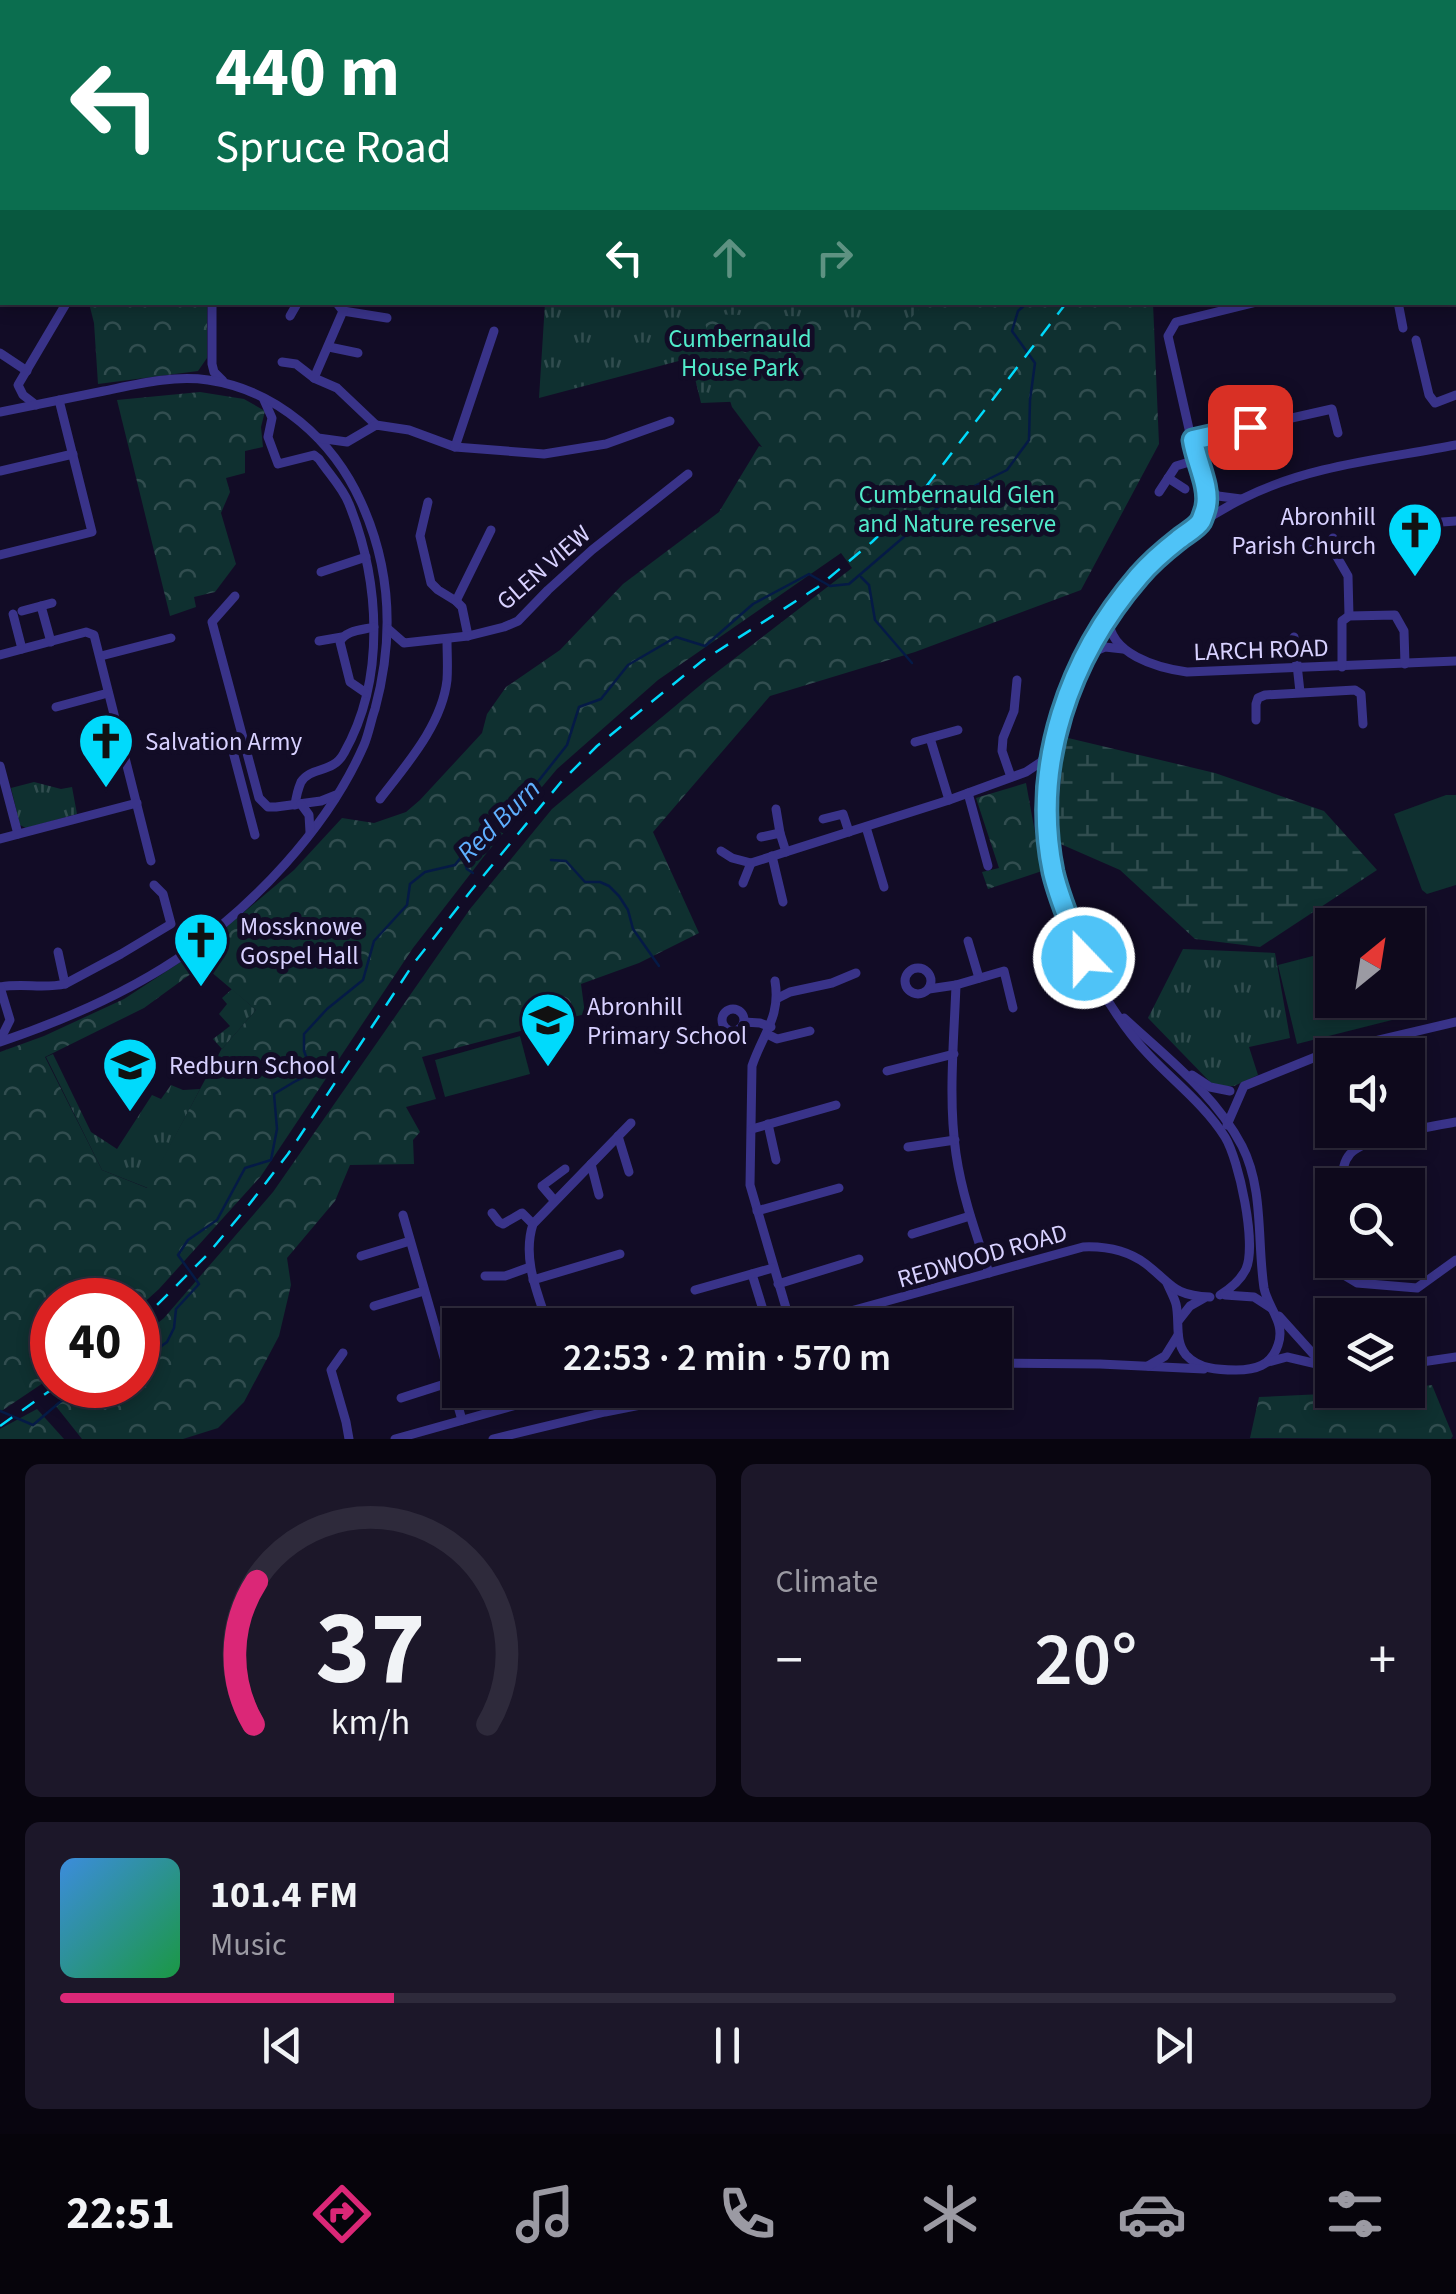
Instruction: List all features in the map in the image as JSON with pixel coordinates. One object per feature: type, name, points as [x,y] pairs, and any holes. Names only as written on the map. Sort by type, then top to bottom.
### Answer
[{"type":"street","points":[[36,405],[18,386],[64,305]]},
{"type":"street","points":[[212,305],[212,364],[225,384]]},
{"type":"street","points":[[290,316],[296,305]]},
{"type":"street","points":[[1200,524],[1207,504],[1207,487],[1196,460],[1168,336],[1176,322],[1246,305]]},
{"type":"street","points":[[1399,305],[1403,328]]},
{"type":"street","points":[[314,378],[329,348],[340,307],[387,318]]},
{"type":"street","points":[[455,446],[494,331]]},
{"type":"street","points":[[1416,340],[1429,395],[1435,403],[1456,395]]},
{"type":"street","points":[[329,348],[358,353]]},
{"type":"street","points":[[0,353],[27,370]]},
{"type":"street","points":[[282,362],[296,364],[337,388],[376,425],[404,429],[455,446],[544,454],[606,444],[670,421]]},
{"type":"street","points":[[193,378],[212,364]]},
{"type":"street","points":[[0,412],[193,378],[263,397],[318,438],[355,490],[376,541],[386,586],[388,630],[381,685],[365,743],[310,835],[248,901],[175,960],[82,1011],[0,1041]]},
{"type":"street","points":[[263,397],[272,422],[268,437],[278,464],[314,456],[348,501],[366,557],[374,627],[366,694],[355,730],[339,763],[304,778],[298,804]]},
{"type":"street","points":[[0,555],[92,532],[59,400]]},
{"type":"street","points":[[1193,440],[1332,409],[1338,433]]},
{"type":"street","points":[[272,422],[296,418]]},
{"type":"street","points":[[318,438],[347,442],[376,425]]},
{"type":"street","points":[[341,467],[347,442]]},
{"type":"street","points":[[1146,1367],[1166,1356],[1190,1306],[1215,1296],[1241,1277],[1248,1265],[1243,1191],[1226,1138],[1124,1027],[1084,958],[1064,910],[1053,872],[1047,789],[1054,741],[1070,690],[1085,656],[1121,598],[1152,561],[1200,524],[1242,499],[1298,476],[1456,446]]},
{"type":"street","points":[[0,471],[72,454]]},
{"type":"street","points":[[1159,492],[1176,466],[1196,460]]},
{"type":"street","name":"GLEN VIEW","points":[[404,642],[468,636],[518,621],[592,550],[688,474]]},
{"type":"street","points":[[1168,478],[1185,489]]},
{"type":"street","points":[[1207,487],[1218,496],[1242,499]]},
{"type":"street","points":[[428,502],[420,536],[428,574],[438,590],[456,600],[465,616],[468,636]]},
{"type":"street","points":[[1442,522],[1456,522]]},
{"type":"street","points":[[456,600],[491,530]]},
{"type":"street","points":[[1333,538],[1333,550],[1348,576],[1349,616]]},
{"type":"street","points":[[1301,549],[1333,550]]},
{"type":"street","points":[[321,572],[366,557]]},
{"type":"street","points":[[236,596],[212,622],[262,803],[268,807],[321,801],[338,793]]},
{"type":"street","points":[[22,649],[18,612],[52,603]]},
{"type":"street","points":[[41,606],[51,642]]},
{"type":"street","name":"LARCH ROAD","points":[[1342,666],[1342,621],[1349,616],[1395,614],[1404,631],[1405,664]]},
{"type":"street","points":[[1109,616],[1110,634],[1125,650]]},
{"type":"street","points":[[319,641],[374,627]]},
{"type":"street","points":[[386,657],[404,642],[388,630]]},
{"type":"street","points":[[0,655],[89,632],[96,637],[151,861]]},
{"type":"street","points":[[342,637],[350,682],[366,694]]},
{"type":"street","points":[[1294,637],[1300,692]]},
{"type":"street","points":[[101,656],[170,638]]},
{"type":"street","points":[[380,799],[437,716],[447,682],[447,639]]},
{"type":"street","points":[[150,644],[154,657]]},
{"type":"street","points":[[1085,656],[1106,647],[1125,650]]},
{"type":"street","name":"LARCH ROAD","points":[[1125,650],[1153,664],[1187,672],[1456,661]]},
{"type":"street","points":[[1011,777],[1002,751],[1018,680]]},
{"type":"street","points":[[1256,720],[1258,698],[1265,695],[1355,690],[1361,694],[1363,724]]},
{"type":"street","points":[[56,707],[107,691]]},
{"type":"street","points":[[78,701],[81,713]]},
{"type":"street","points":[[916,742],[958,730]]},
{"type":"street","points":[[930,738],[949,800]]},
{"type":"street","points":[[722,851],[751,863],[949,800],[1024,773],[1041,762],[1054,741]]},
{"type":"street","points":[[231,744],[255,835]]},
{"type":"street","points":[[0,766],[18,834]]},
{"type":"street","points":[[1024,773],[1037,778],[1047,789]]},
{"type":"street","points":[[241,780],[253,776]]},
{"type":"street","points":[[968,793],[988,866]]},
{"type":"street","points":[[0,838],[137,803]]},
{"type":"street","points":[[298,804],[309,815],[310,835]]},
{"type":"street","points":[[776,809],[786,852]]},
{"type":"street","points":[[823,819],[844,814],[849,832]]},
{"type":"street","points":[[866,826],[884,888]]},
{"type":"street","points":[[760,837],[780,833]]},
{"type":"street","points":[[772,856],[783,902]]},
{"type":"street","points":[[743,883],[751,863]]},
{"type":"street","points":[[36,1030],[10,1020],[2,1008],[0,987],[65,984],[170,924],[163,894],[154,885]]},
{"type":"street","points":[[968,941],[979,978]]},
{"type":"street","points":[[58,952],[65,984]]},
{"type":"street","points":[[929,989],[1004,972],[1013,1008]]},
{"type":"street","points":[[778,998],[856,974]]},
{"type":"street","points":[[776,981],[778,998],[769,1030],[752,1066],[750,1185],[786,1308]]},
{"type":"street","points":[[956,985],[956,1155],[970,1216],[989,1272]]},
{"type":"street","points":[[1114,1009],[1203,1093],[1242,1147]]},
{"type":"street","points":[[0,1041],[10,1020]]},
{"type":"street","points":[[744,1022],[760,1022],[777,1039],[810,1031]]},
{"type":"street","points":[[1184,1089],[1230,1092],[1328,1052],[1456,1022]]},
{"type":"street","points":[[887,1071],[954,1054]]},
{"type":"street","points":[[1170,1059],[1210,1087],[1230,1092]]},
{"type":"street","points":[[1226,1138],[1228,1123],[1244,1086]]},
{"type":"street","points":[[752,1129],[836,1104]]},
{"type":"street","points":[[1235,1108],[1256,1193],[1264,1289],[1279,1322],[1280,1335],[1266,1363]]},
{"type":"street","points":[[1343,1168],[1351,1152],[1359,1147],[1456,1122]]},
{"type":"street","points":[[542,1308],[530,1267],[528,1240],[533,1224],[631,1124]]},
{"type":"street","points":[[768,1124],[776,1160]]},
{"type":"street","points":[[618,1136],[629,1172]]},
{"type":"street","points":[[908,1147],[955,1140]]},
{"type":"street","points":[[591,1164],[599,1195]]},
{"type":"street","points":[[542,1186],[565,1169]]},
{"type":"street","points":[[534,1174],[554,1200]]},
{"type":"street","points":[[757,1211],[839,1188]]},
{"type":"street","points":[[492,1213],[504,1224],[522,1212],[533,1224]]},
{"type":"street","points":[[403,1215],[442,1354]]},
{"type":"street","points":[[912,1234],[970,1216]]},
{"type":"street","points":[[361,1256],[410,1241]]},
{"type":"street","name":"REDWOOD ROAD","points":[[861,1308],[1061,1252],[1100,1246],[1137,1258],[1188,1296],[1215,1296]]},
{"type":"street","points":[[533,1280],[620,1254]]},
{"type":"street","points":[[778,1284],[858,1259]]},
{"type":"street","points":[[1349,1278],[1357,1283],[1417,1288],[1456,1260]]},
{"type":"street","points":[[484,1276],[505,1276],[530,1267]]},
{"type":"street","points":[[694,1290],[773,1268]]},
{"type":"street","points":[[752,1274],[762,1308]]},
{"type":"street","points":[[1167,1283],[1175,1300],[1180,1346],[1199,1365],[1216,1369]]},
{"type":"street","points":[[374,1306],[424,1290]]},
{"type":"street","points":[[1215,1296],[1254,1297],[1273,1310],[1315,1356]]},
{"type":"street","points":[[343,1353],[331,1370],[349,1439]]},
{"type":"street","points":[[1012,1363],[1253,1369],[1286,1357],[1315,1363]]},
{"type":"street","points":[[1425,1362],[1456,1357]]},
{"type":"street","points":[[401,1398],[442,1385]]},
{"type":"street","points":[[458,1408],[462,1420]]},
{"type":"street","points":[[396,1439],[504,1408]]},
{"type":"street","points":[[492,1439],[624,1408]]},
{"type":"green space","points":[[90,305],[207,305],[207,358],[198,371],[98,384]]},
{"type":"green space","name":"Cumbernauld House Park","points":[[545,305],[997,305],[798,399],[701,403],[690,358],[539,398]]},
{"type":"green space","name":"Cumbernauld Glen and Nature reserve","points":[[923,305],[1153,305],[1159,444],[1081,590],[915,652],[770,696],[653,832],[699,933],[639,963],[581,984],[585,1014],[422,1057],[436,1099],[406,1107],[420,1132],[413,1140],[414,1164],[350,1165],[335,1201],[287,1258],[291,1285],[279,1336],[244,1402],[218,1428],[183,1439],[82,1439],[57,1408],[160,1408],[160,1321],[273,1192],[470,909],[552,809],[704,682],[852,568],[841,553],[658,680],[557,769],[413,948],[261,1176],[160,1288],[160,1278],[30,1278],[30,1392],[0,1412],[0,1052],[124,999],[199,950],[294,870],[342,818],[374,823],[406,812],[420,800],[482,733],[487,714],[506,687],[560,650],[623,584],[719,512],[759,446],[762,447],[732,407],[702,314],[910,319]],"holes":[[[203,965],[256,1010],[221,1050],[147,1188],[102,1170],[45,1057],[144,1008]]]},
{"type":"green space","points":[[200,392],[244,399],[265,411],[261,427],[263,447],[245,451],[245,473],[226,478],[230,492],[221,513],[236,564],[215,592],[194,597],[196,607],[170,616],[117,400]]},
{"type":"green space","points":[[1064,737],[1215,773],[1324,811],[1377,870],[1260,947],[1195,939],[1120,870],[1056,842]]},
{"type":"green space","points":[[34,782],[61,789],[72,787],[77,814],[26,828],[20,825],[11,788]]},
{"type":"green space","points":[[1026,783],[1042,871],[988,889],[982,872],[999,868],[976,798]]},
{"type":"green space","points":[[1456,795],[1456,885],[1427,894],[1422,890],[1394,814]]},
{"type":"green space","points":[[1183,949],[1275,953],[1290,1038],[1249,1047],[1258,1075],[1234,1086],[1214,1086],[1148,1018]]},
{"type":"green space","points":[[1315,955],[1315,1018],[1400,1018],[1297,1044],[1278,965]]},
{"type":"green space","points":[[232,989],[256,1010],[222,1049],[213,1039],[230,1026],[219,1014],[227,1004],[222,998]]},
{"type":"green space","points":[[520,1036],[530,1074],[445,1097],[435,1060]]},
{"type":"green space","points":[[53,1054],[91,1132],[117,1149],[152,1095],[161,1099],[171,1085],[183,1090],[200,1089],[148,1188],[102,1170],[46,1057]]},
{"type":"green space","points":[[1432,1385],[1451,1439],[1250,1438],[1259,1397],[1315,1394],[1315,1408],[1425,1408],[1425,1386]]},
{"type":"green space","points":[[37,1409],[64,1439],[0,1439],[0,1429]]},
{"type":"waterway","name":"Red Burn","points":[[160,1347],[174,1328],[176,1309],[199,1284],[178,1255],[188,1240],[217,1220],[245,1168],[271,1160],[277,1129],[274,1094],[312,1073],[304,1051],[304,1034],[363,980],[374,941],[407,905],[410,884],[425,872],[455,865],[481,831],[521,803],[567,745],[579,707],[601,699],[628,665],[676,637],[705,646],[753,604],[809,574],[830,586],[849,584],[948,499],[1007,470],[1029,440],[1035,363],[1012,331],[1018,311],[1025,305]]},
{"type":"waterway","points":[[861,577],[869,585],[875,620],[912,663]]},
{"type":"waterway","points":[[463,858],[473,873]]},
{"type":"waterway","points":[[551,860],[566,861],[585,882],[609,886],[628,910],[633,929],[659,966]]},
{"type":"waterway","name":"Red Burn","points":[[0,1411],[33,1425],[53,1408]]},
{"type":"railway","points":[[160,1302],[248,1206],[288,1154],[414,963],[561,782],[597,746],[702,661],[818,587],[872,542],[919,496],[1065,305]]},
{"type":"railway","points":[[0,1426],[30,1405]]},
{"type":"place","name":"Abronhill Parish Church","points":[[1415,579]]},
{"type":"place","name":"Salvation Army","points":[[106,790]]},
{"type":"place","name":"Mossknowe Gospel Hall","points":[[201,989]]},
{"type":"place","name":"Abronhill Primary School","points":[[548,1069]]},
{"type":"place","name":"Redburn School","points":[[130,1114]]},
{"type":"route","points":[[1084,958],[1053,872],[1047,789],[1058,724],[1076,672],[1121,598],[1152,561],[1200,524],[1207,504],[1207,487],[1193,440],[1250,427]]}]
